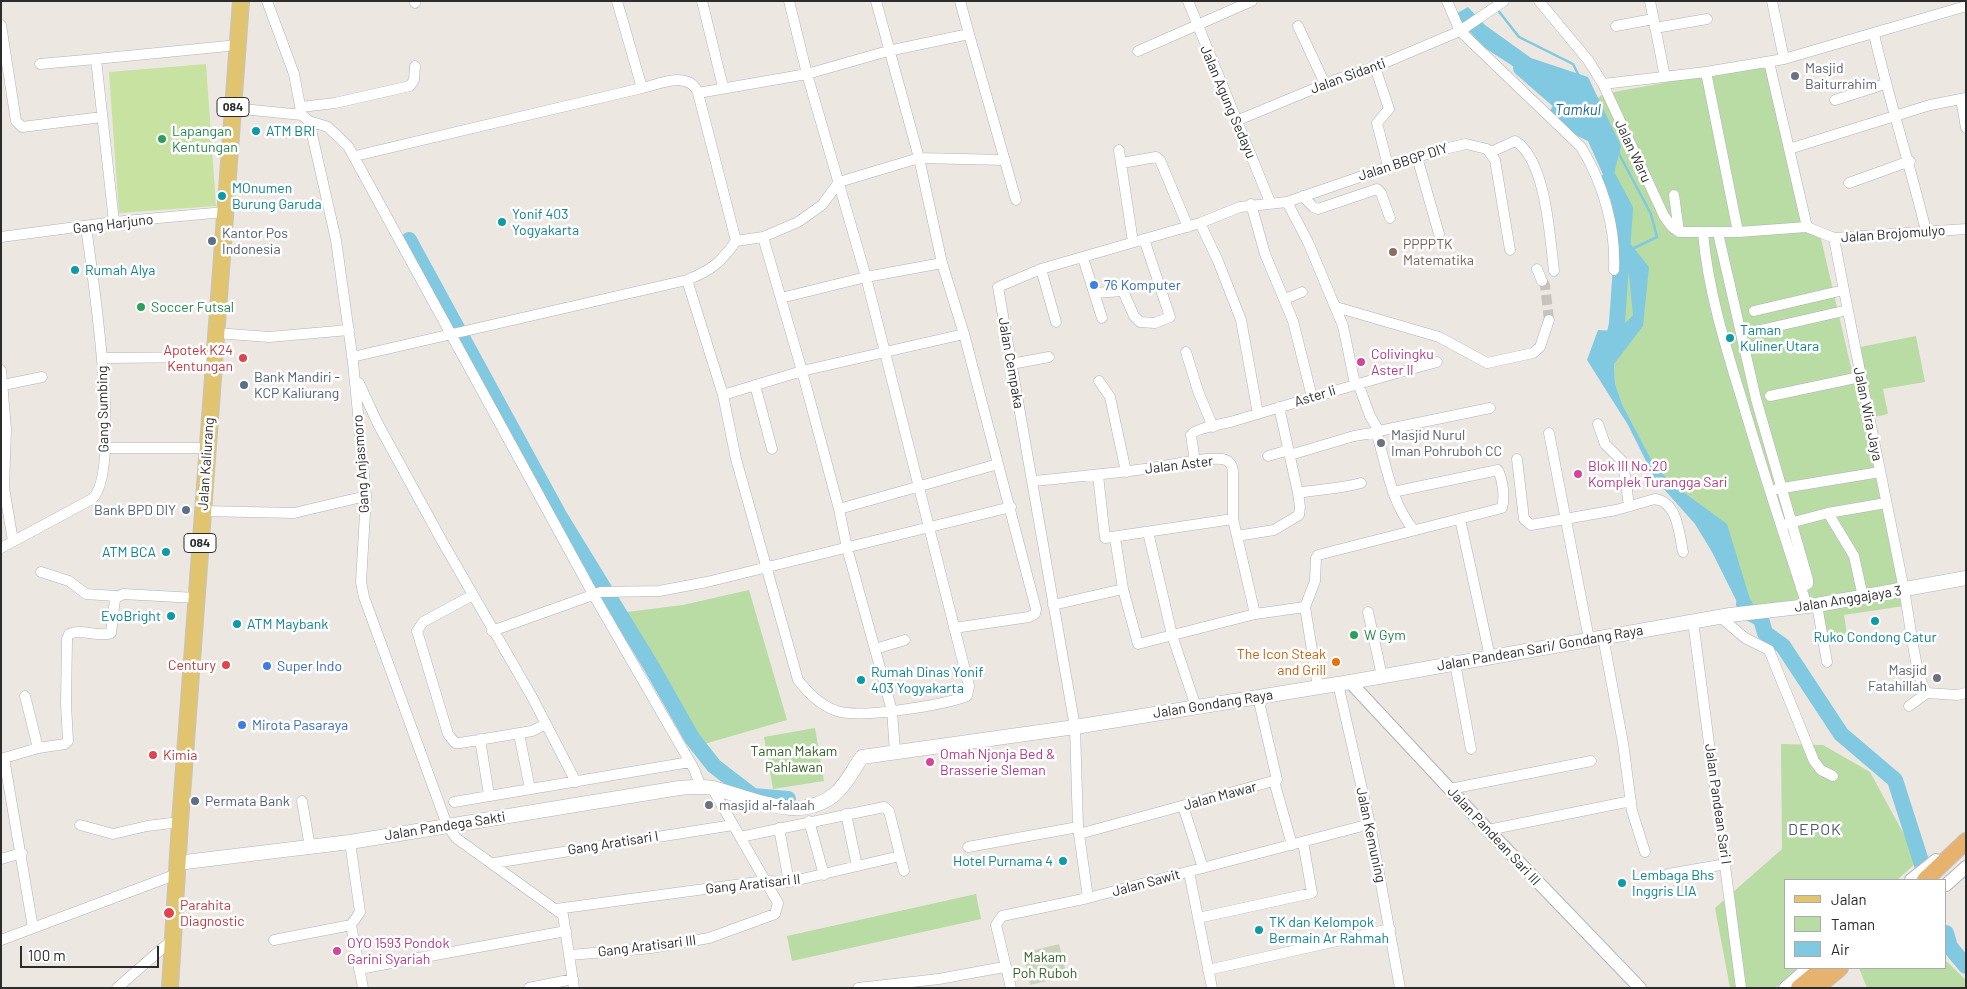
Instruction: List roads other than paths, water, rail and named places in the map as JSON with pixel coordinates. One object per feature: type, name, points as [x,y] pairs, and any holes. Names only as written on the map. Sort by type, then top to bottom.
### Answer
[{"type":"highway","points":[[1941,879],[1958,862],[1966,841]]},
{"type":"highway","points":[[1917,879],[1958,862]]},
{"type":"highway","points":[[1799,988],[1822,969]]},
{"type":"highway","points":[[1816,988],[1839,969]]},
{"type":"main road","name":"Jalan Kaliurang","points":[[170,988],[196,598],[241,1]]},
{"type":"main road","name":"Jalan Anggajaya 3","points":[[1724,615],[1812,606],[1904,591],[1966,578]]},
{"type":"main road","name":"Jalan Pandean Sari/ Gondang Raya","points":[[1344,683],[1724,615]]},
{"type":"main road","name":"Jalan Gondang Raya","points":[[895,752],[1075,727],[1344,683]]},
{"type":"main road","name":"Jalan Pandega Sakti","points":[[177,869],[679,788],[706,788],[777,807],[810,806],[824,802],[835,794],[862,757],[895,752]]},
{"type":"street","name":"Gang Anjasmoro","points":[[267,1],[294,74],[336,240],[354,371],[366,496],[362,591],[447,825]]},
{"type":"street","points":[[617,1],[642,88]]},
{"type":"street","points":[[702,1],[723,87]]},
{"type":"street","points":[[687,280],[723,396],[736,459],[768,566],[791,661],[798,680],[821,703],[838,711],[852,714],[892,711],[967,696],[970,686],[866,277],[807,74],[789,1]]},
{"type":"street","points":[[876,1],[888,51],[919,158],[942,263],[964,334],[1011,508],[1036,613],[1029,617],[954,628]]},
{"type":"street","points":[[960,1],[1016,200]]},
{"type":"street","name":"Jalan Agung Sedayu","points":[[1188,1],[1196,26],[1236,122],[1278,202],[1308,242],[1336,307],[1347,338],[1357,383],[1378,431],[1383,460],[1393,492],[1404,519],[1414,530]]},
{"type":"street","points":[[1138,51],[1252,1]]},
{"type":"street","points":[[1447,1],[1462,30],[1581,147],[1590,162],[1609,213],[1614,240],[1614,270]]},
{"type":"street","name":"Jalan Sidanti","points":[[1236,122],[1325,84],[1375,68],[1462,30],[1504,1]]},
{"type":"street","name":"Jalan Waru","points":[[1539,1],[1588,60],[1603,84],[1664,216],[1672,227],[1679,232]]},
{"type":"street","points":[[1650,1],[1665,77]]},
{"type":"street","points":[[1772,1],[1784,59]]},
{"type":"street","points":[[1603,84],[1706,72],[1784,59],[1966,6]]},
{"type":"street","points":[[1616,26],[1707,19]]},
{"type":"street","points":[[1,25],[18,125],[22,127],[102,117]]},
{"type":"street","points":[[1298,26],[1325,84]]},
{"type":"street","points":[[698,93],[723,87],[807,74],[888,51],[968,34]]},
{"type":"street","points":[[1874,34],[1885,84],[1910,162],[1926,231]]},
{"type":"street","points":[[40,64],[238,45]]},
{"type":"street","points":[[96,60],[114,222]]},
{"type":"street","points":[[1769,62],[1807,227]]},
{"type":"street","points":[[304,114],[335,103],[410,86],[413,82],[415,66]]},
{"type":"street","points":[[1375,68],[1389,109],[1377,123],[1388,166]]},
{"type":"street","points":[[1706,72],[1738,232]]},
{"type":"street","points":[[355,156],[682,79],[696,84],[736,241]]},
{"type":"street","points":[[1835,100],[1885,84]]},
{"type":"street","points":[[1789,149],[1930,105],[1963,99],[1966,128]]},
{"type":"street","points":[[233,108],[304,114],[328,127],[348,146],[355,156],[690,762],[733,825],[765,881]]},
{"type":"street","points":[[1510,250],[1497,166],[1491,152],[1515,141],[1531,160],[1537,173],[1554,271]]},
{"type":"street","name":"Jalan BBGP DIY","points":[[1278,202],[1303,196],[1388,166],[1458,145],[1480,146],[1491,152]]},
{"type":"street","points":[[1120,150],[1134,242]]},
{"type":"street","points":[[1417,157],[1439,234]]},
{"type":"street","points":[[352,357],[687,280],[707,272],[719,263],[736,241],[763,237],[798,222],[822,205],[839,182],[919,158],[1005,160]]},
{"type":"street","points":[[1122,164],[1156,158],[1160,160],[1188,227]]},
{"type":"street","points":[[1849,183],[1910,162]]},
{"type":"street","points":[[1303,196],[1313,207],[1318,209],[1377,189],[1381,192],[1390,218]]},
{"type":"street","points":[[1674,195],[1679,232],[1703,233],[1710,283],[1720,327],[1780,525],[1801,588],[1812,606],[1827,662]]},
{"type":"street","name":"Jalan Cempaka","points":[[1075,727],[1053,605],[1034,481],[998,288],[1041,269],[1188,227],[1251,204],[1278,202]]},
{"type":"street","points":[[1251,204],[1266,254],[1293,321],[1312,397]]},
{"type":"street","name":"Gang Harjuno","points":[[1,237],[114,222],[225,212]]},
{"type":"street","points":[[1200,223],[1218,261],[1241,320],[1258,414]]},
{"type":"street","name":"Gang Sumbing","points":[[13,541],[97,495],[103,478],[105,448],[102,358],[86,227]]},
{"type":"street","name":"Jalan Brojomulyo","points":[[1703,233],[1807,227],[1834,238],[1966,228]]},
{"type":"street","points":[[1718,232],[1767,442],[1793,522],[1808,580],[1808,584],[1801,588]]},
{"type":"street","points":[[763,237],[802,371],[839,509],[847,548],[892,711],[895,752]]},
{"type":"street","name":"Jalan Wira Jaya","points":[[1834,238],[1860,377],[1904,591],[1918,672],[1922,687],[1927,693]]},
{"type":"street","points":[[1094,293],[1123,291],[1134,316],[1140,322],[1155,323],[1170,317],[1144,239]]},
{"type":"street","points":[[1083,258],[1102,318]]},
{"type":"street","points":[[781,298],[866,277],[942,263]]},
{"type":"street","points":[[1041,269],[1056,322]]},
{"type":"street","points":[[1537,269],[1542,281]]},
{"type":"street","points":[[1754,311],[1844,290]]},
{"type":"street","points":[[1285,300],[1302,292]]},
{"type":"street","points":[[1336,307],[1439,337],[1487,363],[1533,353],[1540,348],[1549,320]]},
{"type":"street","points":[[1756,331],[1848,310]]},
{"type":"street","points":[[1720,327],[1738,322]]},
{"type":"street","points":[[216,333],[269,337],[349,330]]},
{"type":"street","points":[[723,396],[802,371],[964,334]]},
{"type":"street","points":[[1186,352],[1198,391],[1213,427]]},
{"type":"street","points":[[102,358],[215,357]]},
{"type":"street","points":[[1011,364],[1049,357]]},
{"type":"street","name":"Aster Ii","points":[[1195,462],[1191,435],[1193,432],[1357,383],[1437,362]]},
{"type":"street","points":[[1,370],[3,385],[4,488],[13,541],[1,548]]},
{"type":"street","points":[[354,371],[378,424],[492,631],[519,673],[576,782]]},
{"type":"street","points":[[3,385],[42,377]]},
{"type":"street","points":[[1770,396],[1860,377]]},
{"type":"street","points":[[1099,381],[1110,397],[1126,472]]},
{"type":"street","points":[[755,385],[772,449]]},
{"type":"street","points":[[1742,401],[1756,399]]},
{"type":"street","points":[[1237,536],[1274,530],[1299,515],[1298,493],[1279,407]]},
{"type":"street","points":[[1268,456],[1290,453],[1354,436],[1490,408]]},
{"type":"street","points":[[1598,424],[1605,444],[1623,462],[1629,506]]},
{"type":"street","points":[[1549,433],[1566,520],[1623,743],[1631,801],[1644,852]]},
{"type":"street","points":[[1756,446],[1767,442]]},
{"type":"street","points":[[105,448],[208,448]]},
{"type":"street","name":"Jalan Aster","points":[[1034,481],[1126,472],[1222,459],[1232,466],[1233,519],[1255,614]]},
{"type":"street","points":[[1517,459],[1524,515],[1527,523],[1536,525],[1566,520],[1655,499],[1661,500],[1675,515],[1683,552]]},
{"type":"street","points":[[839,509],[918,485],[998,464]]},
{"type":"street","points":[[1318,687],[1305,607],[1315,581],[1316,558],[1318,555],[1502,508],[1501,477],[1498,470],[1393,492]]},
{"type":"street","points":[[1769,490],[1880,472]]},
{"type":"street","points":[[1098,474],[1105,538],[1233,519]]},
{"type":"street","points":[[1298,493],[1323,488],[1342,488],[1361,483]]},
{"type":"street","points":[[203,511],[294,513],[366,496]]},
{"type":"street","points":[[1780,525],[1828,513],[1886,503]]},
{"type":"street","points":[[492,631],[597,593],[673,589],[1011,508]]},
{"type":"street","points":[[1828,513],[1854,556],[1863,598]]},
{"type":"street","points":[[1460,519],[1490,657]]},
{"type":"street","points":[[1148,532],[1172,635],[1196,707]]},
{"type":"street","points":[[1114,538],[1123,589],[1136,643],[1141,644],[1255,614],[1305,607]]},
{"type":"street","points":[[41,572],[69,581],[86,594],[196,598]]},
{"type":"street","points":[[1053,605],[1123,589]]},
{"type":"street","points":[[473,595],[423,622],[417,631],[448,734],[455,743],[519,734],[546,724]]},
{"type":"street","points":[[33,928],[22,854],[3,758],[38,748],[65,744],[68,741],[66,704],[67,639],[74,632],[106,635],[111,633],[116,596]]},
{"type":"street","points":[[1368,612],[1382,676]]},
{"type":"street","points":[[1724,615],[1745,638],[1769,650],[1814,761],[1821,770],[1833,776]]},
{"type":"street","name":"Jalan Pandean Sari I","points":[[1693,621],[1741,988]]},
{"type":"street","points":[[875,650],[905,640]]},
{"type":"street","points":[[1455,663],[1471,749]]},
{"type":"street","name":"Jalan Pandean Sari III","points":[[1344,683],[1450,789],[1640,988]]},
{"type":"street","name":"Jalan Kemuning","points":[[1344,683],[1400,988]]},
{"type":"street","points":[[1910,706],[1927,693],[1957,695],[1966,693]]},
{"type":"street","points":[[25,696],[38,748]]},
{"type":"street","name":"Jalan Mawar","points":[[968,847],[1079,831],[1183,806],[1277,780],[1258,697]]},
{"type":"street","points":[[1075,727],[1079,831],[1088,898]]},
{"type":"street","points":[[519,734],[530,789]]},
{"type":"street","points":[[480,740],[489,796]]},
{"type":"street","points":[[1450,789],[1591,761]]},
{"type":"street","points":[[454,802],[690,762]]},
{"type":"street","points":[[1274,781],[1292,845]]},
{"type":"street","points":[[302,801],[310,847]]},
{"type":"street","points":[[1488,830],[1631,801]]},
{"type":"street","points":[[1183,806],[1203,868]]},
{"type":"street","points":[[740,837],[877,807],[887,809],[904,871]]},
{"type":"street","points":[[846,814],[857,866]]},
{"type":"street","points":[[809,821],[824,875]]},
{"type":"street","points":[[80,825],[113,834],[147,826],[180,822]]},
{"type":"street","name":"Jalan Sawit","points":[[1004,967],[996,925],[999,918],[1010,913],[1088,898],[1370,824]]},
{"type":"street","points":[[447,825],[456,838],[494,863],[563,915],[573,983],[529,988]]},
{"type":"street","name":"Gang Aratisari I","points":[[494,863],[733,825]]},
{"type":"street","points":[[779,828],[789,882]]},
{"type":"street","points":[[350,842],[360,912],[352,925],[363,988]]},
{"type":"street","points":[[1198,918],[1312,892],[1303,842]]},
{"type":"street","points":[[1,859],[22,854]]},
{"type":"street","name":"Gang Aratisari II","points":[[556,909],[765,881],[789,882],[900,856]]},
{"type":"street","points":[[1947,883],[1958,862]]},
{"type":"street","points":[[1668,874],[1726,864]]},
{"type":"street","points":[[1,940],[177,869]]},
{"type":"street","points":[[1188,872],[1212,988]]},
{"type":"street","name":"Gang Aratisari III","points":[[570,955],[650,948],[709,938],[767,918],[775,914],[778,903],[765,881]]},
{"type":"street","points":[[274,940],[352,925]]},
{"type":"street","points":[[1208,970],[1390,929]]},
{"type":"street","points":[[359,969],[566,931]]},
{"type":"street","points":[[117,988],[173,939]]},
{"type":"street","points":[[858,988],[939,979],[1004,967],[1011,988]]},
{"type":"street","points":[[1785,988],[1807,969]]},
{"type":"street","points":[[1827,988],[1849,969]]},
{"type":"water","name":"Tamkul","points":[[1468,7],[1485,25],[1531,58],[1588,77],[1621,146],[1614,174],[1625,237],[1649,267],[1643,326],[1614,364],[1615,383],[1622,404],[1655,467],[1679,489],[1727,524],[1757,622],[1746,620],[1712,552],[1695,524],[1655,479],[1628,425],[1587,360],[1598,330],[1618,331],[1633,315],[1629,275],[1615,233],[1609,188],[1588,141],[1565,130],[1548,114],[1559,96],[1485,48],[1454,15]]},
{"type":"waterway","points":[[1497,9],[1519,37],[1573,64],[1579,76]]},
{"type":"waterway","points":[[1521,68],[1574,114]]},
{"type":"waterway","points":[[1618,152],[1651,214],[1657,237],[1632,249]]},
{"type":"waterway","points":[[1609,179],[1625,209],[1617,323],[1611,353]]},
{"type":"waterway","points":[[409,240],[560,517],[650,664],[692,738],[714,766],[753,796],[788,799]]},
{"type":"waterway","points":[[1744,604],[1748,612],[1761,619],[1765,633],[1783,646],[1841,734],[1895,780],[1927,879]]},
{"type":"waterway","points":[[1947,936],[1950,947],[1966,966]]},
{"type":"tunnel","points":[[1542,281],[1545,285],[1549,320]]},
{"type":"place","name":"Masjid Baiturrahim","points":[[1795,76]]},
{"type":"place","name":"ATM BRI","points":[[256,131]]},
{"type":"place","name":"Lapangan Kentungan","points":[[162,139]]},
{"type":"place","name":"MOnumen Burung Garuda","points":[[222,196]]},
{"type":"place","name":"Yonif 403 Yogyakarta","points":[[502,222]]},
{"type":"place","name":"Kantor Pos Indonesia","points":[[212,241]]},
{"type":"place","name":"PPPPTK Matematika","points":[[1393,252]]},
{"type":"place","name":"Rumah Alya","points":[[75,270]]},
{"type":"place","name":"76 Komputer","points":[[1094,285]]},
{"type":"place","name":"Soccer Futsal","points":[[141,307]]},
{"type":"place","name":"Taman Kuliner Utara","points":[[1730,338]]},
{"type":"place","name":"Apotek K24 Kentungan","points":[[243,358]]},
{"type":"place","name":"Colivingku Aster II","points":[[1361,362]]},
{"type":"place","name":"Bank Mandiri - KCP Kaliurang","points":[[244,385]]},
{"type":"place","name":"Masjid Nurul Iman Pohruboh CC","points":[[1381,443]]},
{"type":"place","name":"Blok III No.20 Komplek Turangga Sari","points":[[1578,474]]},
{"type":"place","name":"Bank BPD DIY","points":[[186,510]]},
{"type":"place","name":"ATM BCA","points":[[166,552]]},
{"type":"place","name":"EvoBright","points":[[171,616]]},
{"type":"place","name":"Ruko Condong Catur","points":[[1875,621]]},
{"type":"place","name":"ATM Maybank","points":[[237,624]]},
{"type":"place","name":"W Gym","points":[[1354,635]]},
{"type":"place","name":"The Icon Steak and Grill","points":[[1336,662]]},
{"type":"place","name":"Century","points":[[226,665]]},
{"type":"place","name":"Super Indo","points":[[267,666]]},
{"type":"place","name":"Masjid Fatahillah","points":[[1937,678]]},
{"type":"place","name":"Rumah Dinas Yonif 403 Yogyakarta","points":[[861,680]]},
{"type":"place","name":"Mirota Pasaraya","points":[[242,725]]},
{"type":"place","name":"Kimia","points":[[153,755]]},
{"type":"place","name":"Omah Njonja Bed & Brasserie Sleman","points":[[930,762]]},
{"type":"place","name":"Permata Bank","points":[[195,801]]},
{"type":"place","name":"masjid al-falaah","points":[[709,805]]},
{"type":"place","name":"Hotel Purnama 4","points":[[1063,861]]},
{"type":"place","name":"Lembaga Bhs Inggris LIA","points":[[1622,883]]},
{"type":"place","name":"Parahita Diagnostic","points":[[169,913]]},
{"type":"place","name":"TK dan Kelompok Bermain Ar Rahmah","points":[[1259,930]]},
{"type":"place","name":"OYO 1593 Pondok Garini Syariah","points":[[337,951]]},
{"type":"district","name":"DEPOK","points":[[1815,830]]},
{"type":"park label","name":"Taman Makam Pahlawan","points":[[794,760]]},
{"type":"park label","name":"Makam Poh Ruboh","points":[[1045,966]]}]
